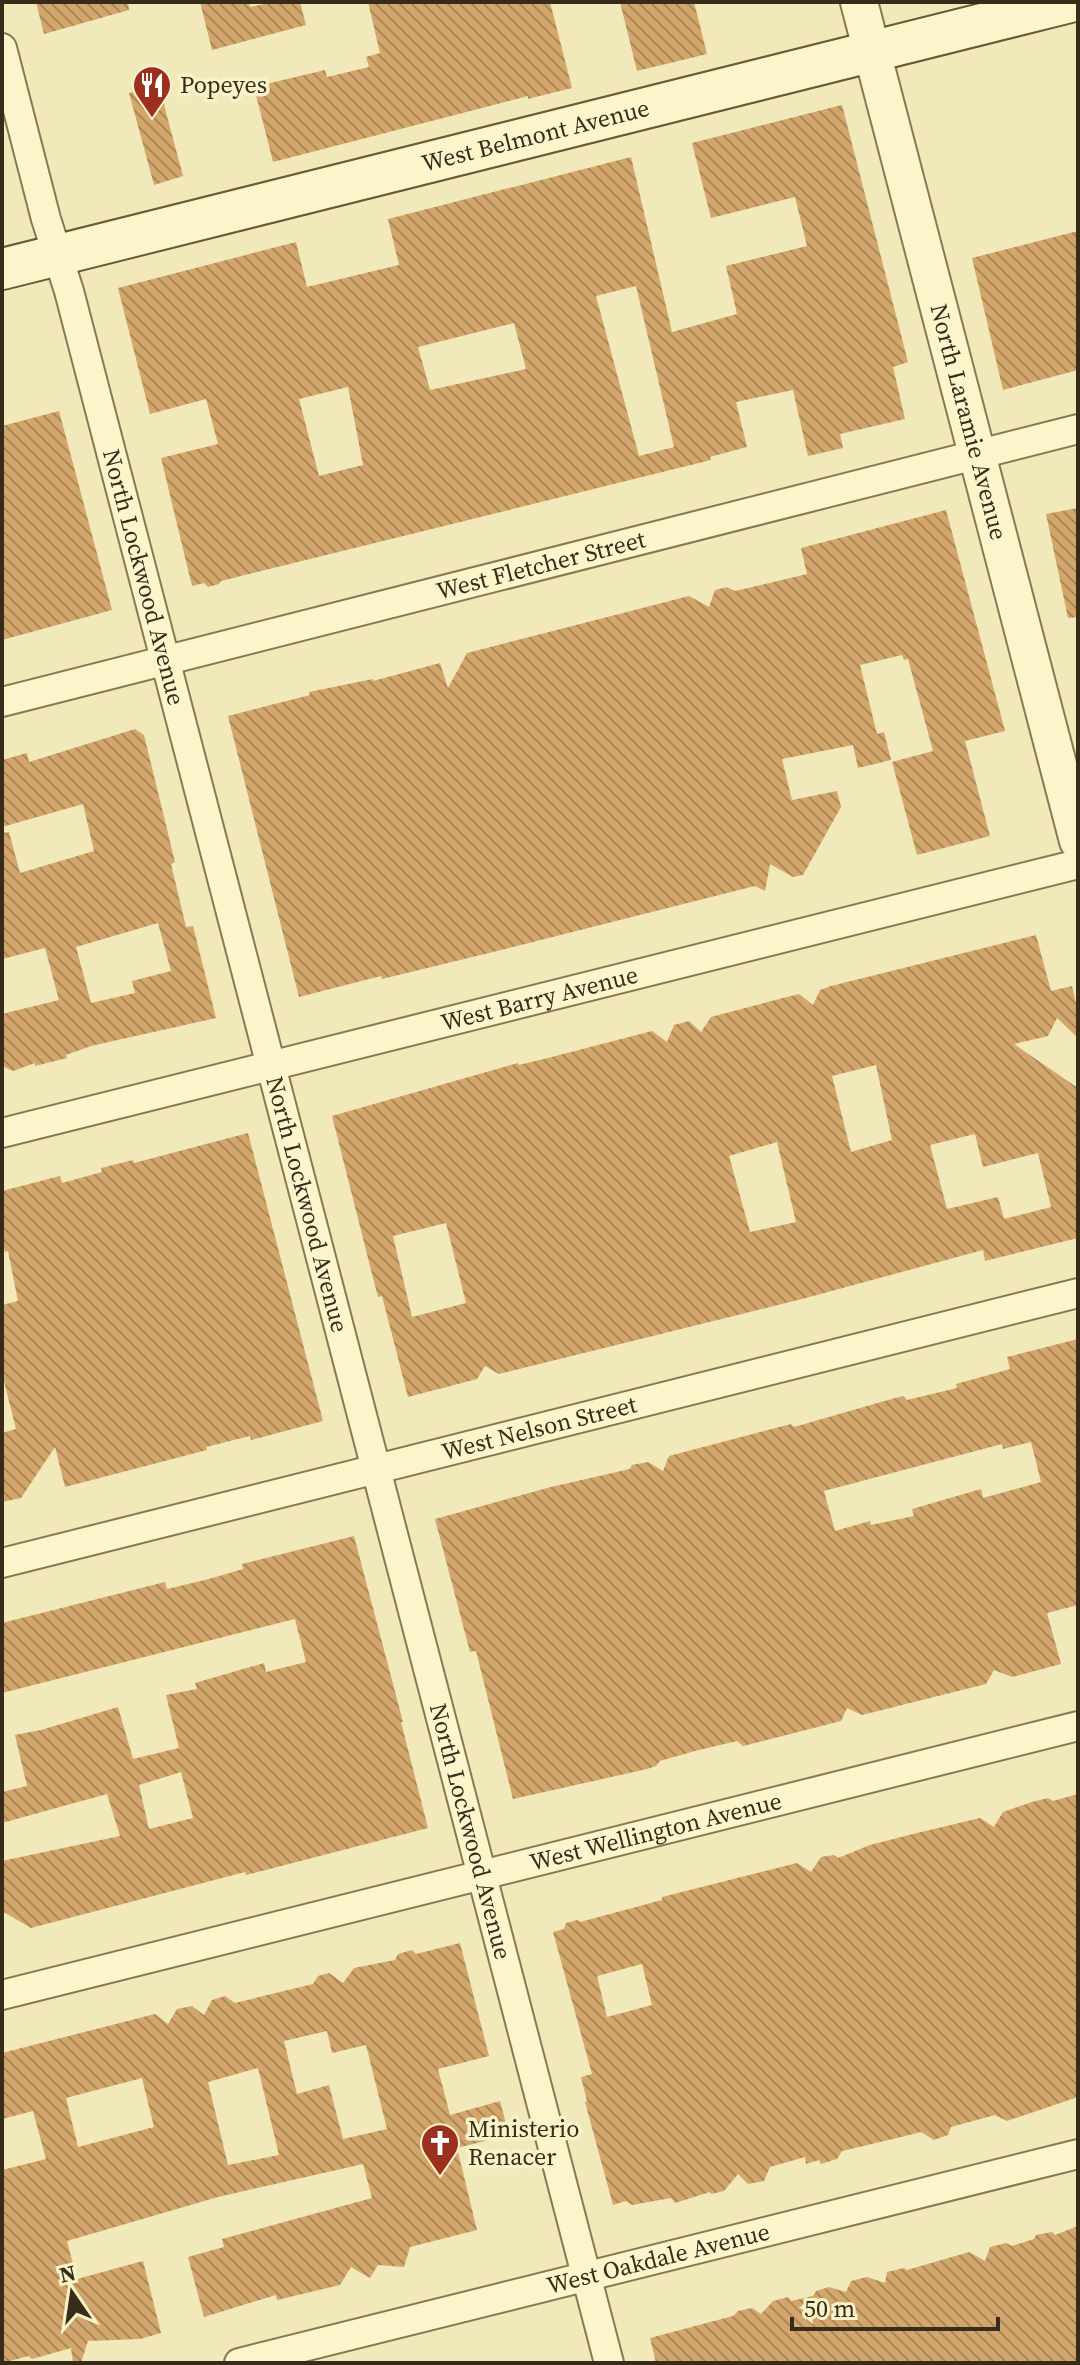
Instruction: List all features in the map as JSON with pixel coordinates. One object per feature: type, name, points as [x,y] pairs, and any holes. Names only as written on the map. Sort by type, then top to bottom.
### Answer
[{"type":"main road","name":"West Belmont Avenue","points":[[2,269],[1070,2]]},
{"type":"street","name":"North Laramie Avenue","points":[[859,2],[1078,841]]},
{"type":"street","name":"North Lockwood Avenue","points":[[2,48],[166,662],[609,2363]]},
{"type":"street","name":"West Fletcher Street","points":[[2,702],[1078,429]]},
{"type":"street","name":"West Barry Avenue","points":[[2,1133],[1078,864]]},
{"type":"street","name":"West Nelson Street","points":[[2,1563],[1078,1293]]},
{"type":"street","name":"West Wellington Avenue","points":[[2,1995],[1078,1726]]},
{"type":"street","name":"West Oakdale Avenue","points":[[239,2363],[1078,2154]]},
{"type":"building","points":[[36,2],[128,2],[129,10],[44,34]]},
{"type":"building","points":[[200,2],[249,2],[250,7],[273,2],[300,2],[306,25],[212,50]]},
{"type":"building","points":[[368,2],[550,2],[572,88],[528,99],[528,96],[273,162],[254,87],[325,70],[327,77],[369,67],[366,57],[380,53]]},
{"type":"building","points":[[620,2],[694,2],[707,54],[637,71]]},
{"type":"building","name":"Popeyes","points":[[159,86],[183,176],[154,185],[129,93]]},
{"type":"building","points":[[842,105],[908,362],[893,367],[905,419],[840,434],[843,448],[808,456],[793,390],[736,402],[747,447],[710,457],[711,460],[221,581],[208,587],[204,583],[192,586],[161,458],[218,444],[206,399],[150,414],[118,288],[296,242],[307,287],[399,265],[388,219],[631,157],[672,332],[737,314],[726,266],[807,246],[795,197],[711,218],[692,143]],"holes":[[[636,286],[674,447],[639,456],[596,296]],[[514,323],[526,369],[430,390],[418,347]],[[348,387],[363,465],[319,476],[299,399]]]},
{"type":"building","points":[[1078,231],[1078,370],[1003,390],[972,258]]},
{"type":"building","points":[[59,411],[112,610],[2,640],[2,426]]},
{"type":"building","points":[[1078,508],[1078,617],[1068,618],[1046,514]]},
{"type":"building","points":[[946,510],[1005,731],[965,741],[990,836],[917,855],[892,762],[933,751],[908,659],[904,660],[902,655],[860,665],[877,734],[884,732],[891,760],[858,768],[853,745],[782,759],[792,800],[837,791],[841,807],[803,875],[793,877],[770,864],[765,891],[755,886],[299,997],[228,716],[310,695],[309,692],[373,681],[440,663],[448,688],[467,653],[689,596],[709,607],[715,590],[727,587],[735,591],[807,574],[801,548]]},
{"type":"building","points":[[135,729],[144,735],[175,862],[171,864],[186,927],[193,926],[216,1018],[91,1046],[66,1055],[67,1058],[35,1066],[35,1063],[13,1071],[2,1066],[2,1014],[59,1000],[45,948],[2,959],[2,833],[9,832],[20,873],[94,851],[83,804],[2,827],[2,760],[27,753],[29,762]],"holes":[[[158,923],[171,971],[132,981],[135,993],[91,1003],[76,947]]]},
{"type":"building","points":[[1036,935],[1051,991],[1072,986],[1078,1012],[1078,1038],[1057,1018],[1048,1036],[1014,1044],[1078,1088],[1078,1238],[985,1261],[983,1250],[802,1299],[499,1374],[485,1366],[477,1379],[408,1397],[382,1296],[378,1297],[332,1116],[518,1063],[652,1031],[667,1042],[674,1025],[689,1021],[701,1032],[711,1017],[799,994],[813,1005],[820,990]],"holes":[[[876,1065],[892,1140],[851,1152],[832,1076]],[[975,1134],[983,1167],[1038,1153],[1051,1207],[1004,1219],[998,1197],[947,1209],[930,1145]],[[777,1142],[796,1222],[750,1232],[729,1156]],[[446,1223],[466,1303],[412,1317],[393,1236]]]},
{"type":"building","points":[[248,1133],[323,1421],[251,1440],[250,1436],[206,1447],[207,1450],[65,1487],[55,1447],[21,1498],[2,1502],[2,1433],[16,1429],[2,1373],[2,1305],[18,1301],[8,1251],[5,1252],[2,1240],[2,1191],[60,1176],[62,1183],[102,1172],[101,1168],[133,1160],[134,1163]]},
{"type":"building","points":[[1078,1339],[1078,1605],[1047,1613],[1061,1664],[1012,1677],[994,1670],[986,1684],[862,1715],[847,1708],[841,1721],[743,1746],[737,1741],[660,1761],[647,1769],[513,1799],[476,1651],[470,1652],[435,1519],[630,1469],[632,1465],[648,1462],[663,1471],[669,1456],[791,1424],[794,1427],[903,1396],[907,1400],[957,1388],[956,1384],[1010,1369],[1007,1357]],"holes":[[[1031,1442],[1041,1482],[983,1498],[981,1489],[912,1509],[914,1516],[871,1525],[870,1521],[835,1531],[824,1491],[1002,1444],[1003,1449]]]},
{"type":"building","points":[[354,1536],[428,1828],[31,1928],[2,1911],[2,1861],[120,1836],[107,1794],[2,1823],[2,1792],[27,1786],[15,1735],[118,1707],[133,1759],[179,1748],[166,1695],[197,1689],[195,1683],[264,1663],[266,1672],[306,1662],[295,1619],[2,1693],[2,1623],[165,1582],[167,1589],[209,1579],[243,1569],[242,1564]],"holes":[[[181,1772],[193,1818],[149,1829],[139,1785]]]},
{"type":"building","points":[[1078,1794],[1078,2097],[1007,2121],[995,2115],[951,2127],[948,2135],[934,2140],[921,2132],[842,2151],[837,2159],[821,2164],[819,2160],[806,2164],[805,2157],[770,2167],[764,2181],[748,2184],[738,2174],[724,2191],[675,2203],[671,2198],[632,2205],[626,2201],[613,2205],[585,2102],[581,2077],[592,2074],[553,1932],[564,1929],[566,1923],[580,1922],[662,1900],[662,1897],[797,1863],[811,1872],[821,1857],[834,1855],[838,1858],[870,1845],[980,1818],[994,1827],[1003,1812],[1048,1798],[1053,1801]],"holes":[[[642,1964],[652,2005],[607,2017],[597,1976]]]},
{"type":"building","points":[[460,1943],[489,2056],[438,2069],[450,2115],[500,2101],[509,2135],[457,2148],[477,2230],[410,2247],[404,2267],[378,2265],[370,2278],[351,2267],[340,2285],[277,2300],[276,2295],[204,2317],[188,2257],[224,2247],[222,2239],[372,2198],[363,2164],[218,2197],[67,2241],[77,2279],[143,2261],[161,2333],[140,2339],[88,2341],[81,2363],[73,2363],[71,2348],[32,2359],[29,2356],[2,2363],[2,2170],[46,2159],[33,2111],[2,2119],[2,2053],[155,2014],[168,2024],[177,2009],[192,2006],[204,2015],[212,2000],[225,1996],[235,2003],[313,1984],[318,1976],[329,1973],[343,1983],[354,1968],[395,1960],[398,1954],[412,1950],[416,1954]],"holes":[[[327,2031],[332,2053],[366,2045],[387,2129],[343,2139],[329,2085],[297,2094],[284,2041]],[[258,2068],[279,2155],[228,2165],[208,2082]],[[142,2078],[154,2127],[78,2147],[66,2098]]]},
{"type":"building","points":[[1078,2226],[1078,2363],[656,2363],[650,2338],[733,2316],[738,2311],[752,2308],[761,2314],[773,2301],[813,2296],[816,2291],[829,2287],[846,2292],[851,2281],[867,2277],[885,2283],[887,2272],[907,2270],[969,2252],[985,2261],[990,2247],[1006,2243],[1012,2246],[1034,2239],[1036,2235],[1052,2232],[1055,2235]]},
{"type":"place","name":"Popeyes","points":[[152,119]]},
{"type":"place","name":"Ministerio Renacer","points":[[440,2177]]}]
